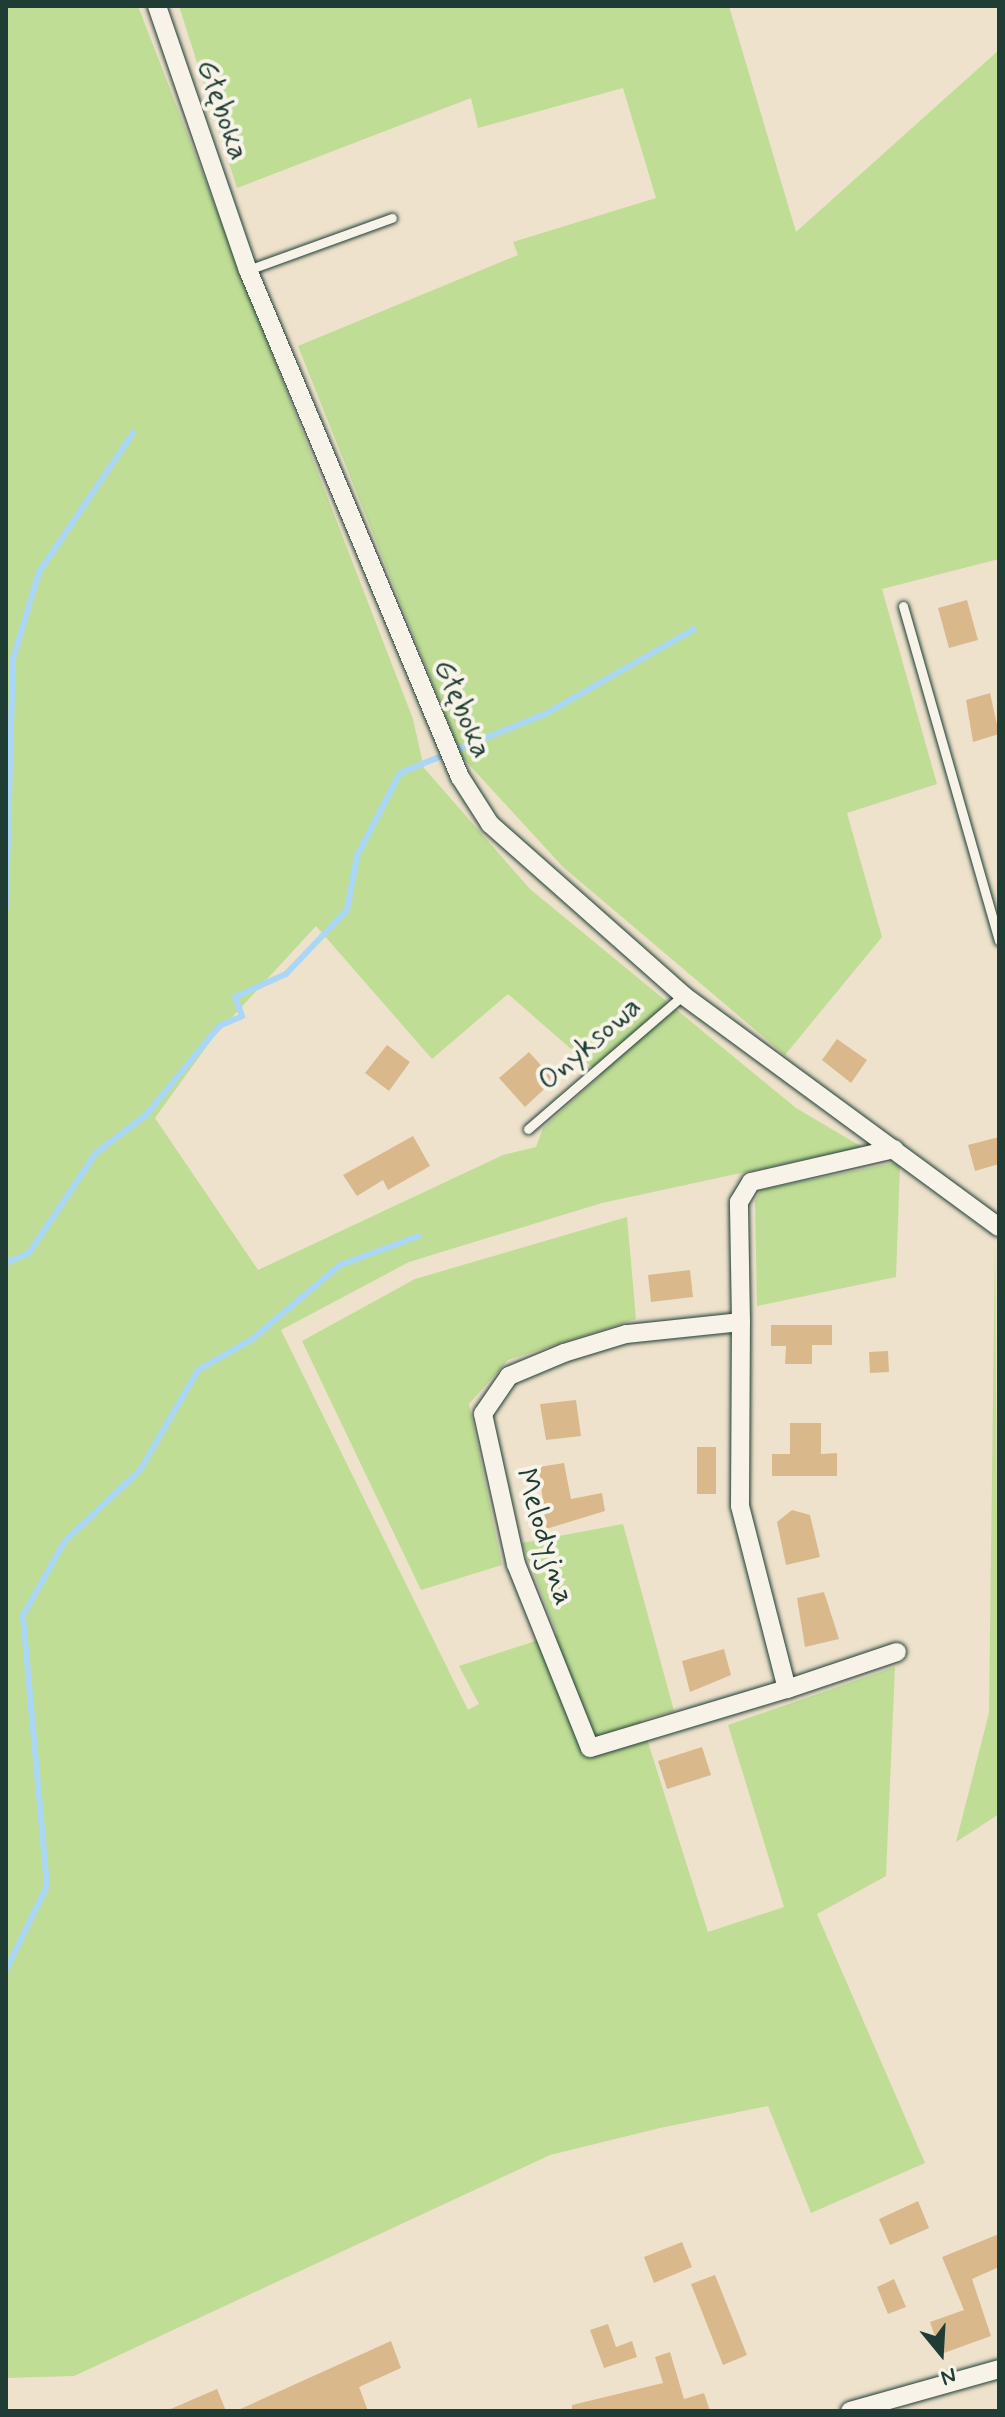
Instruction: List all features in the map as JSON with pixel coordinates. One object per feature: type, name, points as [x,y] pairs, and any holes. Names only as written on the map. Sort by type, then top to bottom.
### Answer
[{"type":"street","name":"Głęboka","points":[[157,6],[248,270],[460,777],[523,859],[683,995],[999,1227]]},
{"type":"street","points":[[787,1689],[740,1506],[739,1202],[751,1182],[894,1149]]},
{"type":"street","name":"Melodyjna","points":[[741,1322],[626,1334],[539,1362],[509,1376],[483,1414],[516,1564],[590,1748],[787,1689],[897,1652]]},
{"type":"street","points":[[850,2411],[999,2369]]},
{"type":"lane","points":[[248,270],[392,218]]},
{"type":"lane","points":[[903,606],[999,941]]},
{"type":"lane","name":"Onyksowa","points":[[528,1129],[683,995]]},
{"type":"green space","points":[[6,6],[138,6],[413,719],[424,768],[530,889],[796,1108],[862,1147],[602,1203],[409,1262],[281,1330],[468,1710],[479,1704],[459,1666],[557,1634],[522,1543],[623,1524],[674,1711],[641,1720],[708,1932],[784,1907],[728,1725],[895,1667],[886,1876],[817,1914],[925,2163],[811,2213],[768,2106],[660,2128],[550,2155],[74,2376],[6,2378]],"holes":[[[316,926],[432,1059],[508,994],[601,1075],[543,1128],[536,1147],[503,1155],[258,1270],[155,1118],[212,1039]]]},
{"type":"green space","points":[[179,6],[729,6],[796,232],[999,50],[999,559],[882,589],[937,784],[847,813],[882,937],[785,1055],[563,867],[462,757],[298,346],[518,255],[513,242],[656,198],[623,88],[478,128],[471,98],[237,188]]},
{"type":"green space","points":[[893,1163],[900,1166],[896,1277],[757,1306],[755,1201],[761,1190]]},
{"type":"green space","points":[[627,1217],[636,1319],[508,1360],[469,1404],[502,1565],[421,1590],[302,1341],[415,1279]]},
{"type":"green space","points":[[995,1237],[999,1814],[956,1842],[989,1713]]},
{"type":"building","points":[[967,600],[978,640],[949,648],[938,608]]},
{"type":"building","points":[[990,693],[999,734],[973,742],[966,700]]},
{"type":"building","points":[[837,1039],[867,1060],[851,1083],[822,1060]]},
{"type":"building","points":[[387,1045],[410,1062],[389,1091],[365,1073]]},
{"type":"building","points":[[529,1052],[554,1080],[525,1107],[499,1078]]},
{"type":"building","points":[[413,1136],[430,1166],[388,1190],[383,1180],[357,1196],[343,1175]]},
{"type":"building","points":[[999,1137],[999,1164],[975,1171],[968,1145]]},
{"type":"building","points":[[690,1270],[693,1297],[651,1302],[648,1275]]},
{"type":"building","points":[[771,1325],[832,1325],[832,1345],[812,1345],[812,1364],[785,1364],[786,1346],[771,1346]]},
{"type":"building","points":[[888,1351],[889,1372],[870,1373],[869,1352]]},
{"type":"building","points":[[576,1400],[581,1436],[546,1440],[540,1404]]},
{"type":"building","points":[[790,1423],[821,1423],[821,1454],[837,1453],[837,1476],[772,1476],[772,1454],[790,1454]]},
{"type":"building","points":[[697,1447],[716,1447],[716,1494],[697,1494]]},
{"type":"building","points":[[564,1463],[571,1499],[602,1493],[605,1511],[546,1529],[539,1467]]},
{"type":"building","points":[[792,1510],[810,1515],[820,1557],[786,1565],[777,1522]]},
{"type":"building","points":[[824,1592],[839,1639],[805,1647],[797,1598]]},
{"type":"building","points":[[724,1649],[731,1675],[690,1692],[682,1661]]},
{"type":"building","points":[[702,1747],[711,1775],[667,1789],[658,1761]]},
{"type":"building","points":[[918,2201],[929,2228],[890,2245],[879,2219]]},
{"type":"building","points":[[999,2234],[999,2267],[972,2279],[991,2336],[941,2354],[930,2322],[964,2310],[942,2257]]},
{"type":"building","points":[[682,2242],[692,2267],[654,2283],[644,2257]]},
{"type":"building","points":[[715,2275],[747,2355],[723,2365],[691,2284]]},
{"type":"building","points":[[894,2279],[906,2307],[888,2314],[877,2287]]},
{"type":"building","points":[[608,2324],[616,2347],[632,2341],[637,2357],[604,2368],[590,2330]]},
{"type":"building","points":[[391,2341],[401,2368],[359,2387],[368,2411],[236,2411]]},
{"type":"building","points":[[670,2352],[684,2399],[704,2393],[710,2411],[572,2411],[572,2405],[663,2383],[655,2357]]},
{"type":"building","points":[[217,2389],[226,2411],[166,2411]]},
{"type":"waterway","points":[[6,907],[13,659],[39,572],[133,433]]},
{"type":"waterway","points":[[6,1263],[29,1253],[96,1153],[146,1115],[219,1026],[242,1016],[235,997],[286,974],[347,910],[357,856],[400,773],[547,713],[694,629]]},
{"type":"waterway","points":[[6,1970],[47,1886],[23,1615],[65,1541],[140,1470],[198,1370],[251,1340],[340,1265],[419,1236]]}]
